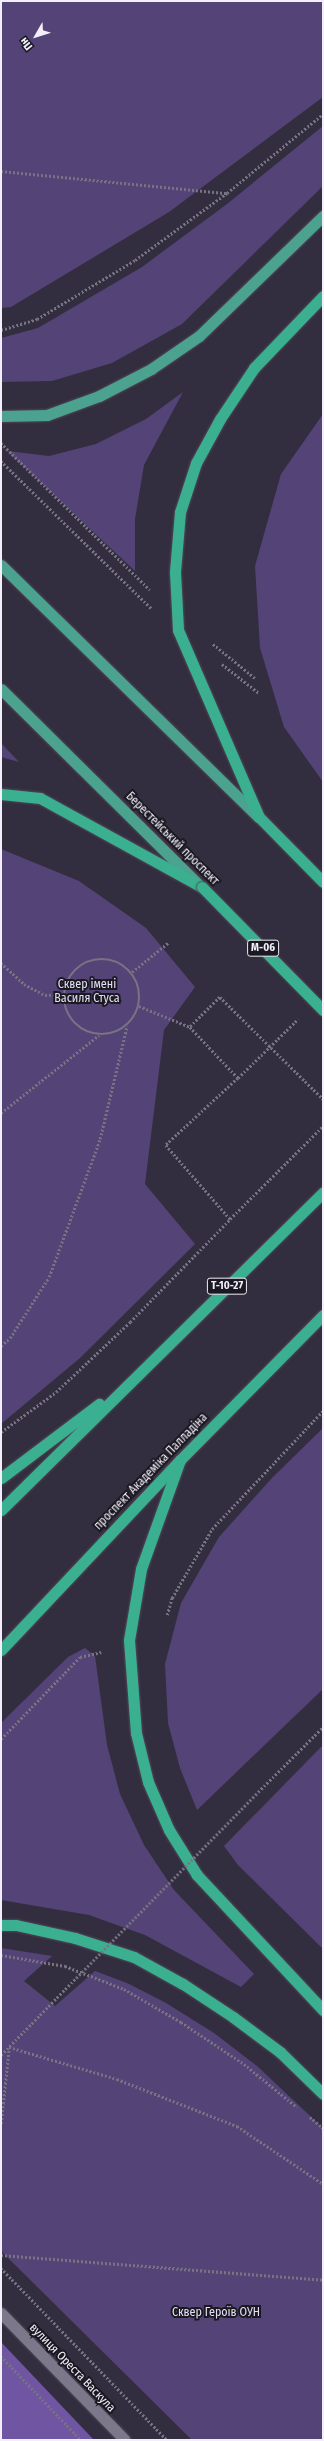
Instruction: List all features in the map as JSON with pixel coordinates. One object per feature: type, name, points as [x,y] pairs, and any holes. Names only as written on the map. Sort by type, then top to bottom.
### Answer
[{"type":"highway","points":[[323,296],[254,368],[220,419],[196,463],[180,512],[175,572],[178,630],[259,817],[323,882]]},
{"type":"highway","points":[[1,794],[40,798],[202,887]]},
{"type":"highway","name":"Берестейський проспект","points":[[202,887],[323,1010]]},
{"type":"highway","name":"Т-10-27","points":[[1,1510],[323,1192]]},
{"type":"highway","name":"проспект Академіка Палладіна","points":[[1,1650],[180,1460],[323,1315]]},
{"type":"highway","points":[[1,1478],[131,1380]]},
{"type":"highway","points":[[180,1460],[141,1569],[129,1640],[136,1733],[146,1775],[169,1830],[197,1875],[323,2010]]},
{"type":"highway","points":[[1,1925],[16,1925],[75,1938],[134,1957],[183,1984],[233,2017],[280,2052],[323,2094]]},
{"type":"main road","points":[[1,416],[47,415],[99,396],[151,369],[199,336],[323,216]]},
{"type":"main road","points":[[1,565],[259,817]]},
{"type":"main road","name":"Берестейський проспект","points":[[1,689],[202,887]]},
{"type":"street","name":"вулиця Ореста Васкула","points":[[1,2313],[124,2440]]},
{"type":"path","points":[[1,330],[37,319],[135,260],[227,193],[323,114]]},
{"type":"path","points":[[1,171],[227,193]]},
{"type":"path","points":[[1,443],[178,616],[255,678]]},
{"type":"path","points":[[1,461],[150,607]]},
{"type":"path","points":[[132,972],[169,942]]},
{"type":"path","points":[[97,959],[110,960],[122,964],[132,972],[140,994],[139,1006],[135,1018],[127,1026],[109,1035],[100,1035],[88,1032],[70,1017],[64,994],[67,982],[74,971],[84,963],[97,959]]},
{"type":"path","points":[[1,963],[24,984],[46,995],[64,994]]},
{"type":"path","points":[[190,1027],[220,997],[323,1099]]},
{"type":"path","points":[[139,1006],[190,1027],[238,1078]]},
{"type":"path","points":[[230,1219],[166,1145],[238,1078],[300,1016]]},
{"type":"path","points":[[1,1346],[10,1338],[49,1277],[100,1139],[127,1026]]},
{"type":"path","points":[[1,1113],[100,1035]]},
{"type":"path","points":[[1,1432],[56,1392],[130,1322],[323,1126]]},
{"type":"path","points":[[167,1615],[172,1598],[212,1529],[323,1411]]},
{"type":"path","points":[[1,1739],[80,1657],[101,1652]]},
{"type":"path","points":[[1,2055],[323,1727]]},
{"type":"path","points":[[1,1955],[65,1966],[124,1989],[181,2022],[244,2064],[299,2108]]},
{"type":"path","points":[[1,2124],[9,2047]]},
{"type":"path","points":[[9,2047],[117,2079],[237,2126],[323,2184]]},
{"type":"path","points":[[305,2113],[323,2128]]},
{"type":"path","points":[[1,2255],[323,2280]]},
{"type":"path","points":[[1,2268],[167,2440]]},
{"type":"path","points":[[1,2356],[81,2440]]},
{"type":"path","points":[[74,2440],[77,2437]]},
{"type":"green space","points":[[1,1],[323,1],[323,97],[169,212],[11,307],[1,308]]},
{"type":"green space","points":[[323,126],[323,186],[182,324],[112,363],[52,381],[1,382],[1,338],[38,328],[142,267],[227,204]]},
{"type":"green space","points":[[183,392],[144,465],[135,519],[135,571],[7,451],[49,456],[96,444],[146,419]]},
{"type":"green space","points":[[323,414],[323,782],[284,727],[260,648],[255,566],[281,474]]},
{"type":"green space","points":[[1,743],[19,762],[1,757]]},
{"type":"green space","name":"Сквер імені Василя Стуса","points":[[1,849],[79,881],[146,928],[195,987],[164,1030],[145,1184],[195,1244],[80,1358],[1,1424]]},
{"type":"green space","points":[[323,1428],[323,1689],[197,1810],[180,1768],[168,1723],[165,1664],[181,1603],[219,1537],[272,1478]]},
{"type":"green space","points":[[85,1648],[95,1656],[107,1745],[120,1794],[144,1845],[174,1890],[254,1974],[241,1987],[145,1935],[89,1915],[1,1900],[1,1723],[68,1657]]},
{"type":"green space","points":[[323,1745],[323,1949],[238,1865],[224,1846]]},
{"type":"green space","name":"Сквер Героїв ОУН","points":[[1,1948],[52,1956],[24,1981],[55,2006],[95,1971],[127,1983],[166,2003],[214,2033],[257,2066],[323,2128],[323,2440],[192,2440],[1,2251]]},
{"type":"shaded area","points":[[1,2342],[94,2440],[1,2440]]}]
